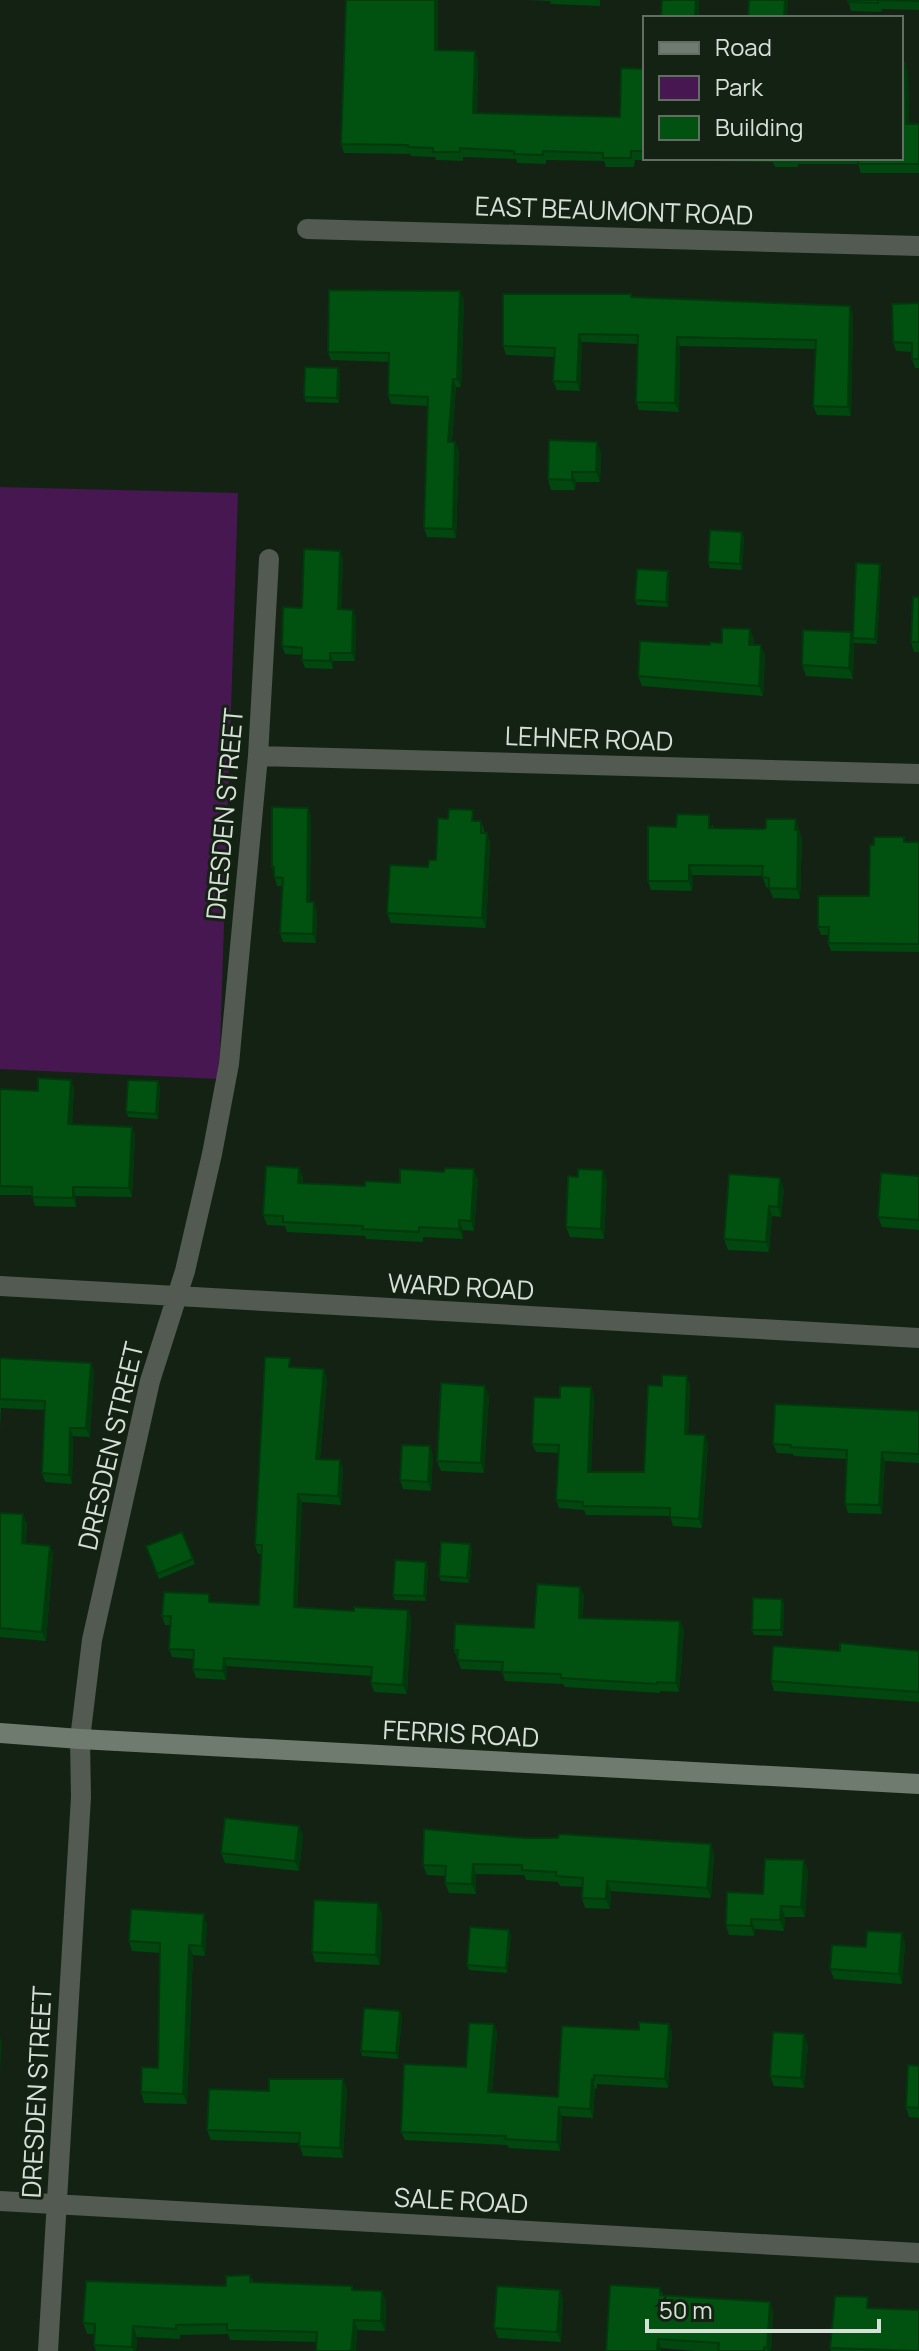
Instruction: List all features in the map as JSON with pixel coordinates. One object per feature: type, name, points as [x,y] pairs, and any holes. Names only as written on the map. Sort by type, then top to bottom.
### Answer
[{"type":"main road","name":"FERRIS ROAD","points":[[0,1733],[919,1784]]},
{"type":"street","name":"EAST BEAUMONT ROAD","points":[[307,229],[919,246]]},
{"type":"street","name":"DRESDEN STREET","points":[[48,2351],[81,1797],[80,1739],[92,1640],[150,1381],[185,1271],[229,1064],[258,756],[269,559]]},
{"type":"street","name":"LEHNER ROAD","points":[[258,756],[919,774]]},
{"type":"street","name":"WARD ROAD","points":[[0,1286],[919,1338]]},
{"type":"street","name":"SALE ROAD","points":[[0,2201],[919,2253]]},
{"type":"green space","points":[[0,487],[238,493],[219,1079],[0,1069]]},
{"type":"building","points":[[346,0],[435,0],[435,50],[475,51],[473,113],[620,117],[621,68],[643,69],[643,151],[631,151],[631,158],[603,158],[603,153],[543,151],[543,155],[514,154],[514,151],[460,148],[460,152],[433,152],[433,148],[408,145],[341,144]]},
{"type":"building","points":[[662,0],[696,0],[695,16],[661,16]]},
{"type":"building","points":[[749,0],[785,0],[784,16],[748,16]]},
{"type":"building","points":[[878,0],[878,3],[848,2]]},
{"type":"building","points":[[905,63],[906,124],[919,124],[919,164],[858,164],[858,160],[903,160]]},
{"type":"building","points":[[329,290],[460,291],[457,379],[453,379],[448,442],[455,442],[453,529],[424,528],[428,397],[388,395],[389,353],[328,352]]},
{"type":"building","points":[[503,294],[631,294],[631,297],[850,306],[848,407],[813,406],[816,340],[677,337],[675,403],[636,402],[638,335],[579,334],[577,382],[553,381],[555,348],[503,346]]},
{"type":"building","points":[[919,303],[919,359],[912,359],[912,343],[893,342],[892,304]]},
{"type":"building","points":[[305,367],[338,368],[337,398],[304,397]]},
{"type":"building","points":[[549,440],[597,442],[596,472],[572,472],[572,480],[548,479]]},
{"type":"building","points":[[710,530],[742,532],[740,564],[708,562]]},
{"type":"building","points":[[304,549],[340,551],[338,609],[353,610],[352,653],[330,653],[330,661],[302,660],[302,648],[282,646],[283,607],[302,608]]},
{"type":"building","points":[[856,563],[880,564],[875,639],[853,638]]},
{"type":"building","points":[[637,569],[668,571],[666,602],[635,600]]},
{"type":"building","points":[[913,597],[919,597],[919,642],[911,642]]},
{"type":"building","points":[[722,628],[750,629],[749,645],[761,645],[759,686],[638,676],[640,641],[710,645],[710,642],[722,643]]},
{"type":"building","points":[[803,630],[851,632],[849,668],[802,665]]},
{"type":"building","points":[[272,807],[308,808],[307,902],[314,902],[313,934],[280,933],[283,878],[274,877],[272,867]]},
{"type":"building","points":[[449,809],[473,810],[472,821],[481,821],[481,833],[487,833],[482,918],[387,913],[390,865],[428,867],[429,860],[436,860],[438,818],[448,819]]},
{"type":"building","points":[[677,814],[709,815],[709,828],[763,829],[766,828],[766,819],[796,819],[797,889],[769,888],[769,878],[762,877],[763,866],[689,865],[689,881],[648,881],[648,826],[676,827]]},
{"type":"building","points":[[874,837],[904,837],[904,842],[919,842],[919,944],[828,943],[829,927],[818,927],[818,896],[869,896],[870,845],[874,845]]},
{"type":"building","points":[[38,1078],[71,1080],[68,1124],[132,1127],[129,1188],[73,1187],[73,1198],[32,1197],[32,1187],[0,1186],[0,1089],[38,1091]]},
{"type":"building","points":[[128,1080],[158,1081],[156,1114],[126,1112]]},
{"type":"building","points":[[266,1166],[299,1168],[298,1183],[365,1186],[365,1181],[400,1183],[400,1169],[444,1172],[445,1168],[474,1169],[471,1221],[459,1220],[459,1229],[419,1227],[419,1232],[283,1222],[283,1216],[263,1215]]},
{"type":"building","points":[[578,1169],[603,1170],[601,1229],[566,1227],[568,1176],[578,1177]]},
{"type":"building","points":[[881,1173],[919,1176],[919,1220],[878,1217]]},
{"type":"building","points":[[729,1174],[780,1178],[778,1207],[769,1206],[766,1242],[724,1239]]},
{"type":"building","points":[[265,1357],[290,1358],[289,1367],[324,1369],[316,1459],[340,1460],[338,1496],[298,1494],[294,1607],[354,1611],[354,1607],[408,1610],[403,1685],[371,1683],[372,1667],[224,1658],[223,1671],[193,1669],[194,1650],[169,1649],[171,1616],[162,1616],[164,1592],[209,1594],[209,1602],[259,1605],[262,1545],[255,1545]]},
{"type":"building","points":[[0,1358],[91,1363],[86,1428],[70,1428],[69,1475],[42,1473],[45,1401],[0,1399]]},
{"type":"building","points":[[662,1375],[687,1376],[685,1434],[705,1435],[699,1519],[670,1517],[670,1508],[583,1506],[583,1502],[556,1500],[559,1445],[532,1444],[534,1397],[560,1398],[560,1386],[591,1387],[588,1472],[644,1472],[648,1385],[662,1386]]},
{"type":"building","points":[[441,1383],[485,1386],[481,1463],[437,1461]]},
{"type":"building","points":[[775,1404],[919,1411],[919,1454],[882,1452],[879,1505],[845,1504],[847,1450],[773,1444]]},
{"type":"building","points":[[402,1445],[430,1446],[428,1482],[400,1480]]},
{"type":"building","points":[[0,1513],[23,1514],[22,1543],[50,1546],[42,1632],[0,1628]]},
{"type":"building","points":[[182,1532],[193,1559],[157,1574],[146,1546]]},
{"type":"building","points":[[441,1542],[470,1544],[467,1578],[439,1576]]},
{"type":"building","points":[[395,1560],[426,1562],[424,1596],[393,1595]]},
{"type":"building","points":[[537,1584],[580,1587],[579,1618],[680,1621],[676,1683],[502,1672],[503,1662],[457,1660],[458,1650],[454,1650],[455,1624],[534,1628]]},
{"type":"building","points":[[753,1598],[782,1599],[781,1630],[752,1630]]},
{"type":"building","points":[[840,1643],[919,1651],[919,1692],[771,1681],[773,1646],[840,1651]]},
{"type":"building","points":[[225,1818],[299,1826],[295,1861],[221,1853]]},
{"type":"building","points":[[424,1829],[524,1838],[558,1838],[559,1834],[711,1844],[707,1888],[607,1881],[606,1899],[582,1898],[583,1878],[556,1876],[556,1872],[522,1870],[522,1865],[473,1864],[472,1884],[445,1883],[446,1866],[423,1865]]},
{"type":"building","points":[[765,1859],[804,1860],[801,1907],[781,1906],[780,1920],[751,1919],[751,1926],[726,1925],[727,1892],[763,1894]]},
{"type":"building","points":[[314,1900],[378,1903],[376,1955],[312,1952]]},
{"type":"building","points":[[131,1909],[204,1914],[202,1946],[189,1945],[183,2094],[141,2092],[142,2067],[158,2068],[160,1943],[129,1941]]},
{"type":"building","points":[[470,1927],[509,1930],[506,1968],[467,1965]]},
{"type":"building","points":[[867,1931],[902,1933],[899,1974],[830,1969],[832,1945],[866,1947]]},
{"type":"building","points":[[364,2008],[400,2011],[396,2053],[361,2051]]},
{"type":"building","points":[[639,2022],[669,2024],[665,2079],[594,2075],[590,2109],[559,2107],[557,2142],[505,2139],[506,2136],[401,2132],[404,2064],[466,2067],[469,2023],[494,2024],[488,2092],[558,2097],[562,2026],[639,2030]]},
{"type":"building","points":[[773,2032],[804,2034],[801,2078],[770,2076]]},
{"type":"building","points":[[908,2065],[919,2066],[919,2108],[906,2107]]},
{"type":"building","points":[[269,2079],[343,2079],[340,2148],[299,2146],[300,2133],[207,2130],[209,2089],[269,2091]]},
{"type":"building","points":[[250,2275],[250,2282],[352,2286],[352,2290],[382,2291],[381,2321],[354,2320],[351,2351],[316,2351],[317,2332],[227,2330],[227,2324],[176,2325],[176,2329],[133,2326],[132,2347],[94,2345],[95,2324],[83,2323],[86,2281],[226,2286],[226,2276]]},
{"type":"building","points":[[610,2285],[660,2288],[660,2295],[770,2302],[767,2348],[764,2347],[764,2351],[718,2351],[719,2343],[658,2339],[657,2351],[606,2351]]},
{"type":"building","points":[[497,2286],[560,2290],[557,2332],[494,2328]]},
{"type":"building","points":[[835,2296],[868,2297],[867,2308],[919,2310],[919,2351],[830,2348]]}]
